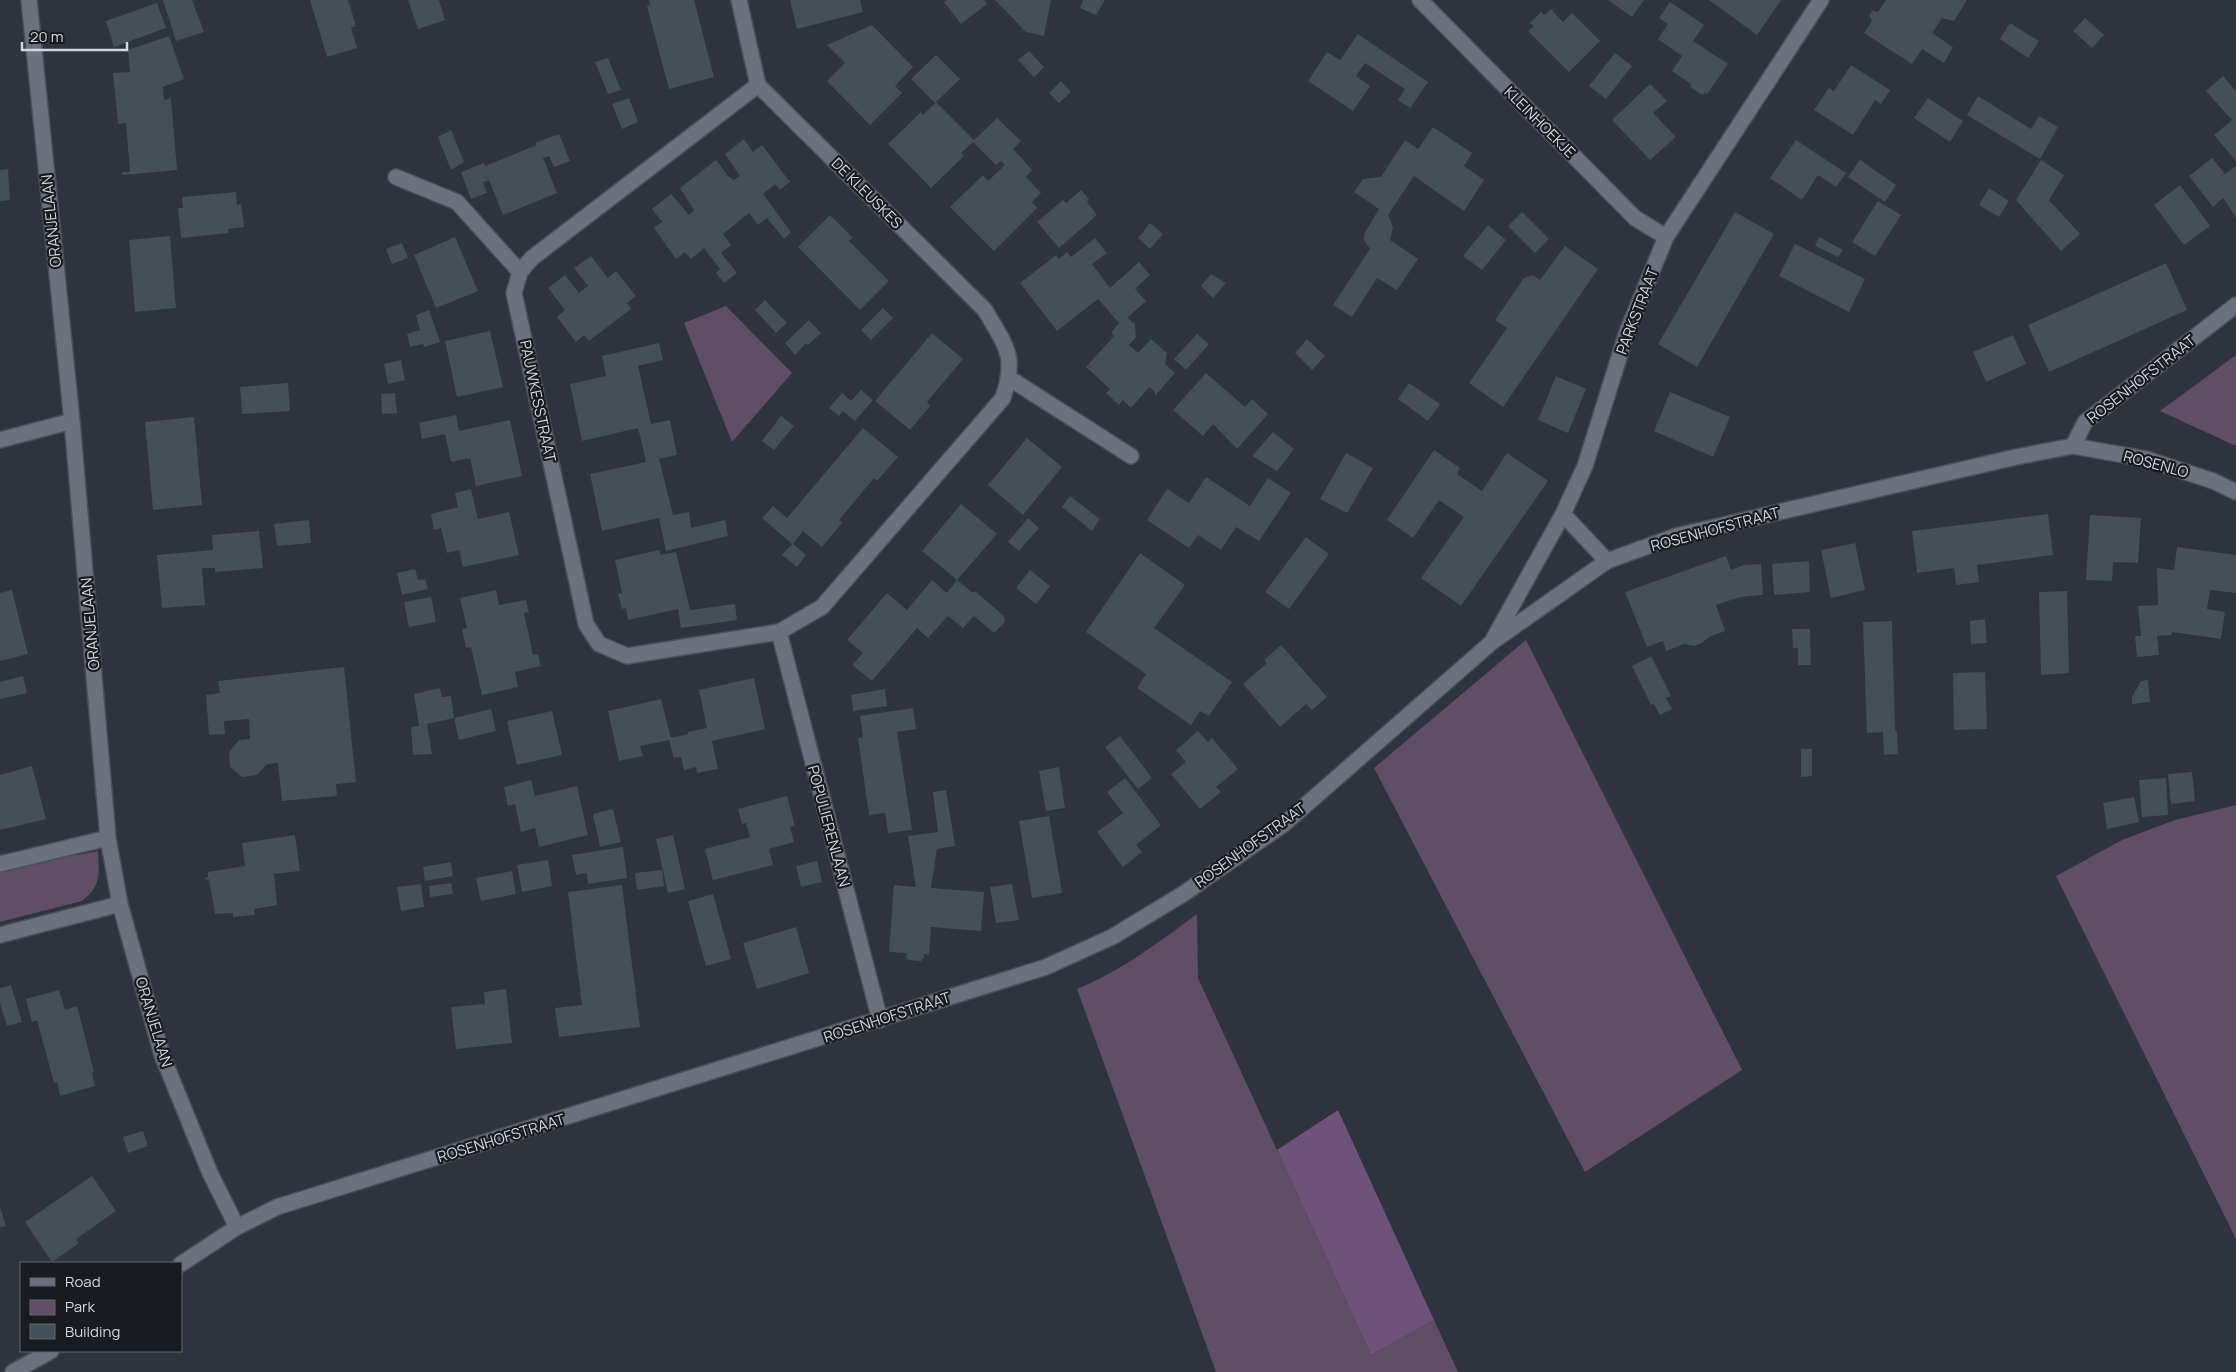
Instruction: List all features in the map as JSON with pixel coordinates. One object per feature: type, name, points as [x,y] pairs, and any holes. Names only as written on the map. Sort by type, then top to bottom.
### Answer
[{"type":"street","name":"ORANJELAAN","points":[[29,0],[72,420],[108,838],[120,904],[162,1055],[210,1173],[237,1227]]},
{"type":"street","points":[[396,176],[457,202],[520,272],[532,258],[758,85],[739,0]]},
{"type":"street","name":"KLEINHOEKJE","points":[[1420,0],[1635,218],[1666,237]]},
{"type":"street","name":"PARKSTRAAT","points":[[1492,642],[1563,514],[1585,466],[1626,332],[1666,237],[1821,0]]},
{"type":"street","name":"DE KLEUSKES","points":[[758,85],[985,310],[1010,354],[1009,378],[1003,398],[822,607],[779,632]]},
{"type":"street","name":"PAUWKESSTRAAT","points":[[520,272],[514,293],[586,624],[599,644],[627,656],[779,632]]},
{"type":"street","name":"ROSENHOFSTRAAT","points":[[182,1263],[237,1227],[277,1208],[1046,967],[1112,937],[1176,899],[1284,824],[1492,642],[1607,561],[1676,536],[2016,457],[2073,446],[2085,422],[2236,305]]},
{"type":"street","points":[[1009,378],[1131,456]]},
{"type":"street","points":[[0,440],[72,420]]},
{"type":"street","name":"ROSENLO","points":[[2073,446],[2146,459],[2213,481],[2236,492]]},
{"type":"street","points":[[1563,514],[1607,561]]},
{"type":"street","name":"POPULIERENLAAN","points":[[779,632],[880,1020]]},
{"type":"street","points":[[0,864],[108,838]]},
{"type":"street","points":[[0,935],[120,904]]},
{"type":"street","points":[[13,1372],[49,1352]]},
{"type":"green space","points":[[726,306],[792,373],[732,442],[684,323]]},
{"type":"green space","points":[[2236,355],[2236,446],[2160,411]]},
{"type":"green space","points":[[1526,640],[1742,1070],[1585,1172],[1374,768]]},
{"type":"green space","points":[[2236,805],[2236,1239],[2056,876],[2122,840],[2175,820]]},
{"type":"green space","points":[[98,851],[98,879],[93,890],[82,901],[0,922],[0,872],[66,854],[78,855]]},
{"type":"green space","points":[[1197,914],[1198,978],[1371,1355],[1434,1320],[1458,1372],[1216,1372],[1077,989],[1124,965]]},
{"type":"shaded area","points":[[1338,1110],[1434,1320],[1371,1355],[1277,1150]]},
{"type":"building","points":[[163,0],[192,0],[204,32],[176,41]]},
{"type":"building","points":[[310,0],[348,0],[356,26],[351,28],[357,48],[327,57]]},
{"type":"building","points":[[408,0],[439,0],[445,20],[418,29]]},
{"type":"building","points":[[649,0],[694,0],[714,77],[669,89],[647,6],[650,5]]},
{"type":"building","points":[[790,0],[860,0],[863,12],[797,29]]},
{"type":"building","points":[[947,0],[984,0],[987,4],[961,24],[944,2]]},
{"type":"building","points":[[995,0],[1051,0],[1044,36],[1026,32]]},
{"type":"building","points":[[1083,0],[1105,0],[1096,15],[1080,8]]},
{"type":"building","points":[[1608,0],[1644,0],[1632,17]]},
{"type":"building","points":[[1709,0],[1781,0],[1757,35]]},
{"type":"building","points":[[1886,0],[1967,0],[1954,21],[1942,18],[1932,33],[1953,47],[1944,63],[1922,49],[1912,64],[1864,33],[1872,21],[1869,15],[1872,11],[1878,12]]},
{"type":"building","points":[[1670,2],[1704,25],[1693,41],[1728,64],[1707,94],[1704,93],[1702,95],[1690,87],[1691,84],[1672,71],[1682,56],[1658,39],[1668,24],[1659,18]]},
{"type":"building","points":[[157,3],[166,28],[114,47],[106,21]]},
{"type":"building","points":[[1551,9],[1563,22],[1572,13],[1600,41],[1569,72],[1528,31],[1534,26],[1530,23],[1541,12],[1544,15]]},
{"type":"building","points":[[2085,18],[2104,35],[2092,48],[2073,31]]},
{"type":"building","points":[[2010,23],[2039,41],[2028,58],[2000,39]]},
{"type":"building","points":[[872,25],[913,67],[895,86],[902,93],[870,125],[827,81],[845,63],[827,45]]},
{"type":"building","points":[[1358,34],[1428,82],[1410,108],[1398,100],[1405,89],[1365,63],[1356,76],[1370,86],[1353,111],[1308,81],[1327,52],[1340,60]]},
{"type":"building","points":[[169,36],[184,79],[163,87],[164,100],[171,98],[177,170],[123,175],[122,172],[130,172],[126,123],[118,124],[113,73],[130,72],[128,50]]},
{"type":"building","points":[[1029,51],[1044,67],[1034,77],[1018,60]]},
{"type":"building","points":[[1615,53],[1632,66],[1606,99],[1589,86]]},
{"type":"building","points":[[936,55],[960,79],[936,102],[974,140],[997,118],[1021,141],[1013,149],[1032,170],[1026,177],[1041,193],[1032,202],[1037,208],[994,251],[950,207],[983,175],[988,181],[1005,165],[1001,161],[996,165],[973,142],[961,153],[964,156],[931,188],[888,144],[921,112],[923,115],[935,103],[911,79]]},
{"type":"building","points":[[608,58],[621,90],[608,94],[595,62]]},
{"type":"building","points":[[1851,65],[1890,90],[1881,104],[1875,100],[1853,135],[1814,110],[1829,88],[1834,91]]},
{"type":"building","points":[[2223,76],[2236,91],[2236,161],[2214,135],[2232,120],[2206,91]]},
{"type":"building","points":[[1061,81],[1071,92],[1059,103],[1049,93]]},
{"type":"building","points":[[1650,84],[1667,101],[1653,113],[1676,137],[1650,160],[1612,120]]},
{"type":"building","points":[[1978,96],[2031,129],[2039,116],[2058,127],[2040,159],[1967,115]]},
{"type":"building","points":[[629,98],[638,122],[622,129],[612,104]]},
{"type":"building","points":[[1928,98],[1963,121],[1950,142],[1914,118]]},
{"type":"building","points":[[1433,127],[1472,153],[1464,166],[1484,180],[1464,211],[1414,176],[1388,215],[1393,228],[1390,240],[1418,259],[1397,290],[1377,278],[1352,317],[1333,305],[1370,249],[1364,240],[1364,234],[1379,209],[1354,192],[1363,179],[1381,177],[1405,140],[1418,149]]},
{"type":"building","points":[[451,130],[464,162],[451,170],[438,137]]},
{"type":"building","points":[[559,134],[570,161],[554,167],[549,156],[543,158],[557,193],[503,215],[489,180],[483,182],[487,193],[471,199],[461,172],[484,163],[485,166]]},
{"type":"building","points":[[744,139],[753,152],[762,145],[790,182],[780,190],[775,184],[763,194],[791,232],[784,239],[767,218],[758,225],[749,213],[723,234],[731,245],[721,253],[737,273],[724,283],[716,273],[720,269],[704,248],[691,259],[685,252],[676,259],[654,228],[662,222],[652,209],[671,194],[689,215],[694,210],[680,188],[716,160],[729,177],[734,180],[740,176],[725,154]]},
{"type":"building","points":[[1796,140],[1846,173],[1836,187],[1818,175],[1802,200],[1770,178]]},
{"type":"building","points":[[2212,158],[2225,174],[2236,166],[2236,217],[2223,198],[2213,207],[2189,176]]},
{"type":"building","points":[[1860,160],[1896,185],[1885,202],[1848,177]]},
{"type":"building","points":[[2041,160],[2064,175],[2049,200],[2080,234],[2061,251],[2016,200]]},
{"type":"building","points":[[8,169],[10,200],[0,201],[0,170]]},
{"type":"building","points":[[2180,185],[2210,226],[2184,245],[2154,205]]},
{"type":"building","points":[[1989,188],[2009,201],[1999,217],[1979,205]]},
{"type":"building","points":[[1081,190],[1089,199],[1087,202],[1097,215],[1059,248],[1037,222],[1063,200],[1066,203]]},
{"type":"building","points":[[236,192],[237,205],[241,204],[244,227],[228,229],[229,233],[181,238],[178,208],[183,208],[182,197]]},
{"type":"building","points":[[1878,201],[1901,215],[1875,256],[1852,242]]},
{"type":"building","points":[[1522,212],[1549,239],[1535,253],[1508,226]]},
{"type":"building","points":[[1735,212],[1774,234],[1697,367],[1658,344]]},
{"type":"building","points":[[830,215],[853,238],[849,241],[889,281],[860,310],[798,247]]},
{"type":"building","points":[[1150,223],[1163,234],[1150,249],[1138,238]]},
{"type":"building","points":[[1488,225],[1506,240],[1482,270],[1463,256]]},
{"type":"building","points":[[170,236],[176,308],[135,312],[129,240]]},
{"type":"building","points":[[455,237],[478,291],[436,308],[414,255]]},
{"type":"building","points":[[1819,237],[1843,250],[1838,257],[1815,246]]},
{"type":"building","points":[[1095,238],[1107,253],[1092,264],[1110,288],[1139,262],[1150,275],[1135,289],[1146,301],[1127,318],[1135,324],[1136,337],[1129,345],[1138,353],[1151,339],[1167,353],[1165,364],[1175,373],[1155,396],[1155,392],[1149,387],[1131,408],[1123,400],[1119,405],[1106,393],[1110,389],[1086,367],[1114,336],[1111,333],[1119,323],[1098,299],[1057,331],[1020,283],[1056,255],[1059,259],[1067,252],[1071,257]]},
{"type":"building","points":[[402,243],[408,258],[392,264],[386,249]]},
{"type":"building","points":[[1795,244],[1865,279],[1849,312],[1779,276]]},
{"type":"building","points":[[1565,246],[1598,269],[1503,407],[1469,383],[1507,328],[1495,320],[1524,278],[1533,275],[1540,280]]},
{"type":"building","points":[[591,256],[608,278],[616,271],[636,296],[627,303],[631,309],[589,341],[584,335],[576,342],[557,317],[565,310],[548,288],[565,275],[579,293],[588,286],[574,268]]},
{"type":"building","points":[[2166,263],[2187,310],[2049,372],[2028,325]]},
{"type":"building","points":[[1211,274],[1226,283],[1213,298],[1201,286]]},
{"type":"building","points":[[765,300],[787,323],[776,333],[755,310]]},
{"type":"building","points":[[883,308],[893,318],[871,340],[861,330]]},
{"type":"building","points":[[429,310],[440,342],[424,347],[423,344],[410,347],[407,334],[420,330],[416,315]]},
{"type":"building","points":[[809,320],[821,333],[808,345],[806,343],[795,355],[785,343]]},
{"type":"building","points":[[490,331],[503,387],[457,397],[445,341]]},
{"type":"building","points":[[932,333],[963,359],[927,402],[930,406],[910,430],[875,401]]},
{"type":"building","points":[[1197,334],[1209,344],[1186,370],[1174,359]]},
{"type":"building","points":[[2013,335],[2026,364],[1986,382],[1973,352]]},
{"type":"building","points":[[1307,339],[1325,356],[1312,370],[1295,353]]},
{"type":"building","points":[[659,343],[663,360],[638,366],[651,424],[670,420],[677,455],[659,459],[673,515],[689,512],[691,528],[725,520],[728,536],[666,551],[659,518],[602,531],[590,474],[646,462],[638,428],[582,441],[570,384],[606,376],[602,356]]},
{"type":"building","points":[[401,360],[405,380],[388,384],[384,364]]},
{"type":"building","points":[[1206,373],[1245,407],[1252,399],[1268,414],[1237,449],[1213,424],[1203,436],[1173,410]]},
{"type":"building","points":[[1556,376],[1586,389],[1568,433],[1538,420]]},
{"type":"building","points":[[288,383],[290,411],[242,414],[240,387]]},
{"type":"building","points":[[1409,383],[1440,404],[1428,421],[1398,399]]},
{"type":"building","points":[[861,390],[873,400],[855,421],[843,411],[839,416],[829,408],[842,393],[851,401]]},
{"type":"building","points":[[1670,392],[1730,417],[1713,457],[1654,431]]},
{"type":"building","points":[[395,393],[397,413],[382,414],[381,394]]},
{"type":"building","points":[[456,415],[459,431],[510,420],[522,476],[476,486],[470,458],[451,462],[445,434],[422,439],[419,423]]},
{"type":"building","points":[[781,416],[794,426],[774,450],[762,441]]},
{"type":"building","points":[[194,417],[202,505],[153,510],[145,422]]},
{"type":"building","points":[[863,428],[898,457],[877,481],[874,478],[839,520],[842,523],[822,547],[803,531],[793,544],[806,555],[797,567],[782,555],[792,544],[762,518],[773,506],[787,518]]},
{"type":"building","points":[[1273,432],[1294,449],[1277,471],[1252,456]]},
{"type":"building","points":[[1027,438],[1062,467],[1023,515],[988,485]]},
{"type":"building","points":[[1434,450],[1460,468],[1457,474],[1482,491],[1507,453],[1548,481],[1461,606],[1421,578],[1464,517],[1439,500],[1413,538],[1387,520]]},
{"type":"building","points":[[1346,453],[1373,468],[1347,513],[1320,499]]},
{"type":"building","points":[[1206,477],[1250,506],[1268,478],[1291,493],[1259,541],[1236,527],[1221,550],[1198,535],[1189,548],[1147,520],[1167,489],[1189,503]]},
{"type":"building","points":[[471,489],[478,519],[509,512],[519,555],[463,567],[459,550],[447,553],[441,528],[434,530],[431,514],[458,507],[455,493]]},
{"type":"building","points":[[1070,496],[1100,519],[1092,531],[1062,507]]},
{"type":"building","points":[[961,504],[997,534],[957,580],[922,551]]},
{"type":"building","points":[[2048,514],[2053,555],[1977,565],[1979,582],[1956,585],[1954,568],[1917,573],[1912,531]]},
{"type":"building","points":[[2090,515],[2141,518],[2138,563],[2113,562],[2112,581],[2086,580]]},
{"type":"building","points":[[1028,518],[1039,528],[1019,551],[1008,542]]},
{"type":"building","points":[[309,520],[311,543],[277,546],[274,524]]},
{"type":"building","points":[[259,531],[263,568],[215,572],[215,568],[202,568],[205,605],[162,608],[157,555],[213,550],[212,535]]},
{"type":"building","points":[[1306,537],[1329,554],[1289,609],[1265,592]]},
{"type":"building","points":[[1855,543],[1865,590],[1831,598],[1821,550]]},
{"type":"building","points":[[2177,547],[2236,555],[2236,593],[2210,590],[2207,609],[2225,612],[2221,639],[2172,632],[2171,635],[2157,636],[2159,655],[2137,657],[2135,636],[2141,636],[2138,606],[2158,605],[2157,568],[2174,570]]},
{"type":"building","points":[[659,550],[661,555],[676,552],[690,610],[735,604],[737,620],[681,628],[678,609],[628,620],[626,608],[622,609],[618,594],[622,593],[615,560]]},
{"type":"building","points":[[1140,553],[1185,585],[1154,628],[1232,682],[1209,716],[1200,711],[1191,725],[1137,688],[1146,674],[1086,632]]},
{"type":"building","points":[[1726,556],[1731,570],[1744,565],[1761,564],[1763,595],[1740,597],[1716,605],[1725,631],[1709,637],[1702,643],[1694,646],[1684,644],[1666,651],[1663,641],[1647,647],[1625,592]]},
{"type":"building","points":[[1809,561],[1810,592],[1774,595],[1772,564]]},
{"type":"building","points":[[415,569],[418,580],[425,579],[428,589],[402,595],[397,573]]},
{"type":"building","points":[[1030,570],[1050,586],[1036,604],[1016,588]]},
{"type":"building","points":[[932,580],[947,593],[957,580],[973,593],[975,591],[1004,616],[1005,622],[994,633],[974,616],[963,628],[948,616],[928,638],[917,628],[872,681],[852,665],[863,653],[847,640],[887,593],[907,610]]},
{"type":"building","points":[[12,590],[28,654],[0,661],[0,593]]},
{"type":"building","points":[[496,590],[499,605],[526,600],[529,612],[524,613],[533,655],[538,654],[541,666],[515,672],[518,687],[482,695],[471,647],[466,648],[462,629],[467,628],[460,598]]},
{"type":"building","points":[[2067,591],[2069,673],[2041,675],[2039,592]]},
{"type":"building","points":[[431,597],[436,622],[409,627],[404,602]]},
{"type":"building","points":[[1985,619],[1987,643],[1971,644],[1970,621]]},
{"type":"building","points":[[1892,621],[1895,731],[1897,731],[1898,754],[1884,755],[1883,732],[1867,733],[1863,622]]},
{"type":"building","points":[[1792,629],[1810,629],[1811,665],[1798,665],[1798,648],[1793,648]]},
{"type":"building","points":[[1281,645],[1327,697],[1312,710],[1306,704],[1280,727],[1243,684],[1267,663],[1264,660]]},
{"type":"building","points":[[1651,656],[1671,696],[1666,698],[1672,709],[1660,715],[1654,704],[1651,705],[1632,666]]},
{"type":"building","points":[[344,667],[356,782],[336,784],[337,796],[282,801],[278,763],[267,764],[257,775],[242,777],[230,767],[229,752],[239,740],[250,739],[249,719],[224,721],[225,734],[209,735],[206,695],[220,693],[218,681]]},
{"type":"building","points":[[1985,672],[1987,729],[1954,730],[1953,673]]},
{"type":"building","points":[[23,676],[27,693],[0,699],[0,682]]},
{"type":"building","points":[[754,678],[765,729],[712,741],[718,769],[697,773],[696,767],[684,770],[681,757],[674,758],[669,740],[640,746],[643,756],[619,761],[608,711],[661,699],[671,738],[707,728],[699,690]]},
{"type":"building","points":[[2148,680],[2150,702],[2132,704],[2132,697],[2141,681]]},
{"type":"building","points":[[440,688],[442,697],[451,696],[454,718],[427,724],[432,754],[413,755],[411,727],[419,726],[414,694]]},
{"type":"building","points":[[885,689],[887,706],[853,711],[851,695]]},
{"type":"building","points":[[913,708],[916,729],[897,732],[912,830],[888,833],[885,813],[869,815],[858,738],[863,737],[860,716]]},
{"type":"building","points":[[491,709],[496,731],[459,740],[454,718]]},
{"type":"building","points":[[552,711],[562,755],[517,765],[507,721]]},
{"type":"building","points":[[1198,731],[1208,742],[1212,738],[1238,769],[1216,787],[1221,792],[1200,809],[1171,774],[1186,762],[1176,750]]},
{"type":"building","points":[[1120,736],[1152,778],[1138,789],[1105,747]]},
{"type":"building","points":[[1801,749],[1812,749],[1812,776],[1801,777]]},
{"type":"building","points":[[32,766],[46,819],[0,830],[0,775]]},
{"type":"building","points":[[1059,767],[1065,808],[1046,811],[1039,771]]},
{"type":"building","points":[[2192,772],[2195,801],[2171,804],[2168,774]]},
{"type":"building","points":[[1125,778],[1161,825],[1136,845],[1142,852],[1123,867],[1097,832],[1123,813],[1107,792]]},
{"type":"building","points":[[2166,778],[2168,815],[2142,817],[2139,780]]},
{"type":"building","points":[[531,780],[535,796],[577,786],[588,835],[539,847],[535,828],[521,832],[515,804],[508,806],[504,787]]},
{"type":"building","points":[[946,790],[955,846],[937,849],[931,888],[984,892],[981,931],[931,927],[929,955],[924,954],[924,958],[921,961],[909,960],[906,957],[907,953],[889,952],[894,885],[916,887],[908,836],[938,832],[933,792]]},
{"type":"building","points":[[787,796],[795,826],[790,827],[794,842],[769,849],[773,865],[713,880],[705,849],[750,837],[746,823],[742,824],[738,809]]},
{"type":"building","points":[[2134,797],[2139,822],[2107,829],[2103,803]]},
{"type":"building","points":[[613,809],[621,842],[600,847],[593,814]]},
{"type":"building","points":[[1049,816],[1062,893],[1032,898],[1019,821]]},
{"type":"building","points":[[295,835],[300,871],[274,874],[277,905],[254,909],[255,915],[233,917],[233,913],[215,914],[209,879],[206,880],[205,878],[208,877],[208,872],[245,866],[242,843]]},
{"type":"building","points":[[673,835],[685,889],[668,893],[656,839]]},
{"type":"building","points":[[623,847],[627,878],[588,884],[587,873],[576,875],[572,855]]},
{"type":"building","points":[[548,860],[552,886],[522,892],[517,865]]},
{"type":"building","points":[[817,861],[822,882],[801,887],[796,866]]},
{"type":"building","points":[[451,862],[453,876],[425,881],[423,867]]},
{"type":"building","points":[[662,870],[664,886],[637,890],[635,873]]},
{"type":"building","points":[[512,871],[516,894],[481,901],[476,878]]},
{"type":"building","points":[[451,883],[453,894],[430,897],[429,886]]},
{"type":"building","points":[[421,884],[424,907],[401,911],[397,887]]},
{"type":"building","points":[[1012,884],[1019,920],[996,923],[990,887]]},
{"type":"building","points":[[622,885],[640,1027],[559,1037],[555,1008],[582,1005],[568,892]]},
{"type":"building","points":[[713,894],[731,959],[706,966],[688,901]]},
{"type":"building","points":[[796,927],[809,973],[757,989],[743,943]]},
{"type":"building","points":[[11,985],[22,1022],[7,1026],[0,1003],[0,988]]},
{"type":"building","points":[[506,989],[512,1043],[456,1049],[451,1007],[485,1004],[484,992]]},
{"type":"building","points":[[59,990],[65,1010],[77,1006],[94,1072],[92,1073],[95,1086],[60,1096],[57,1082],[54,1083],[37,1020],[32,1022],[26,999]]},
{"type":"building","points":[[143,1131],[148,1146],[128,1153],[123,1137]]},
{"type":"building","points":[[92,1176],[116,1211],[76,1239],[79,1243],[52,1262],[25,1222]]},
{"type":"building","points":[[0,1207],[6,1226],[0,1227]]}]
